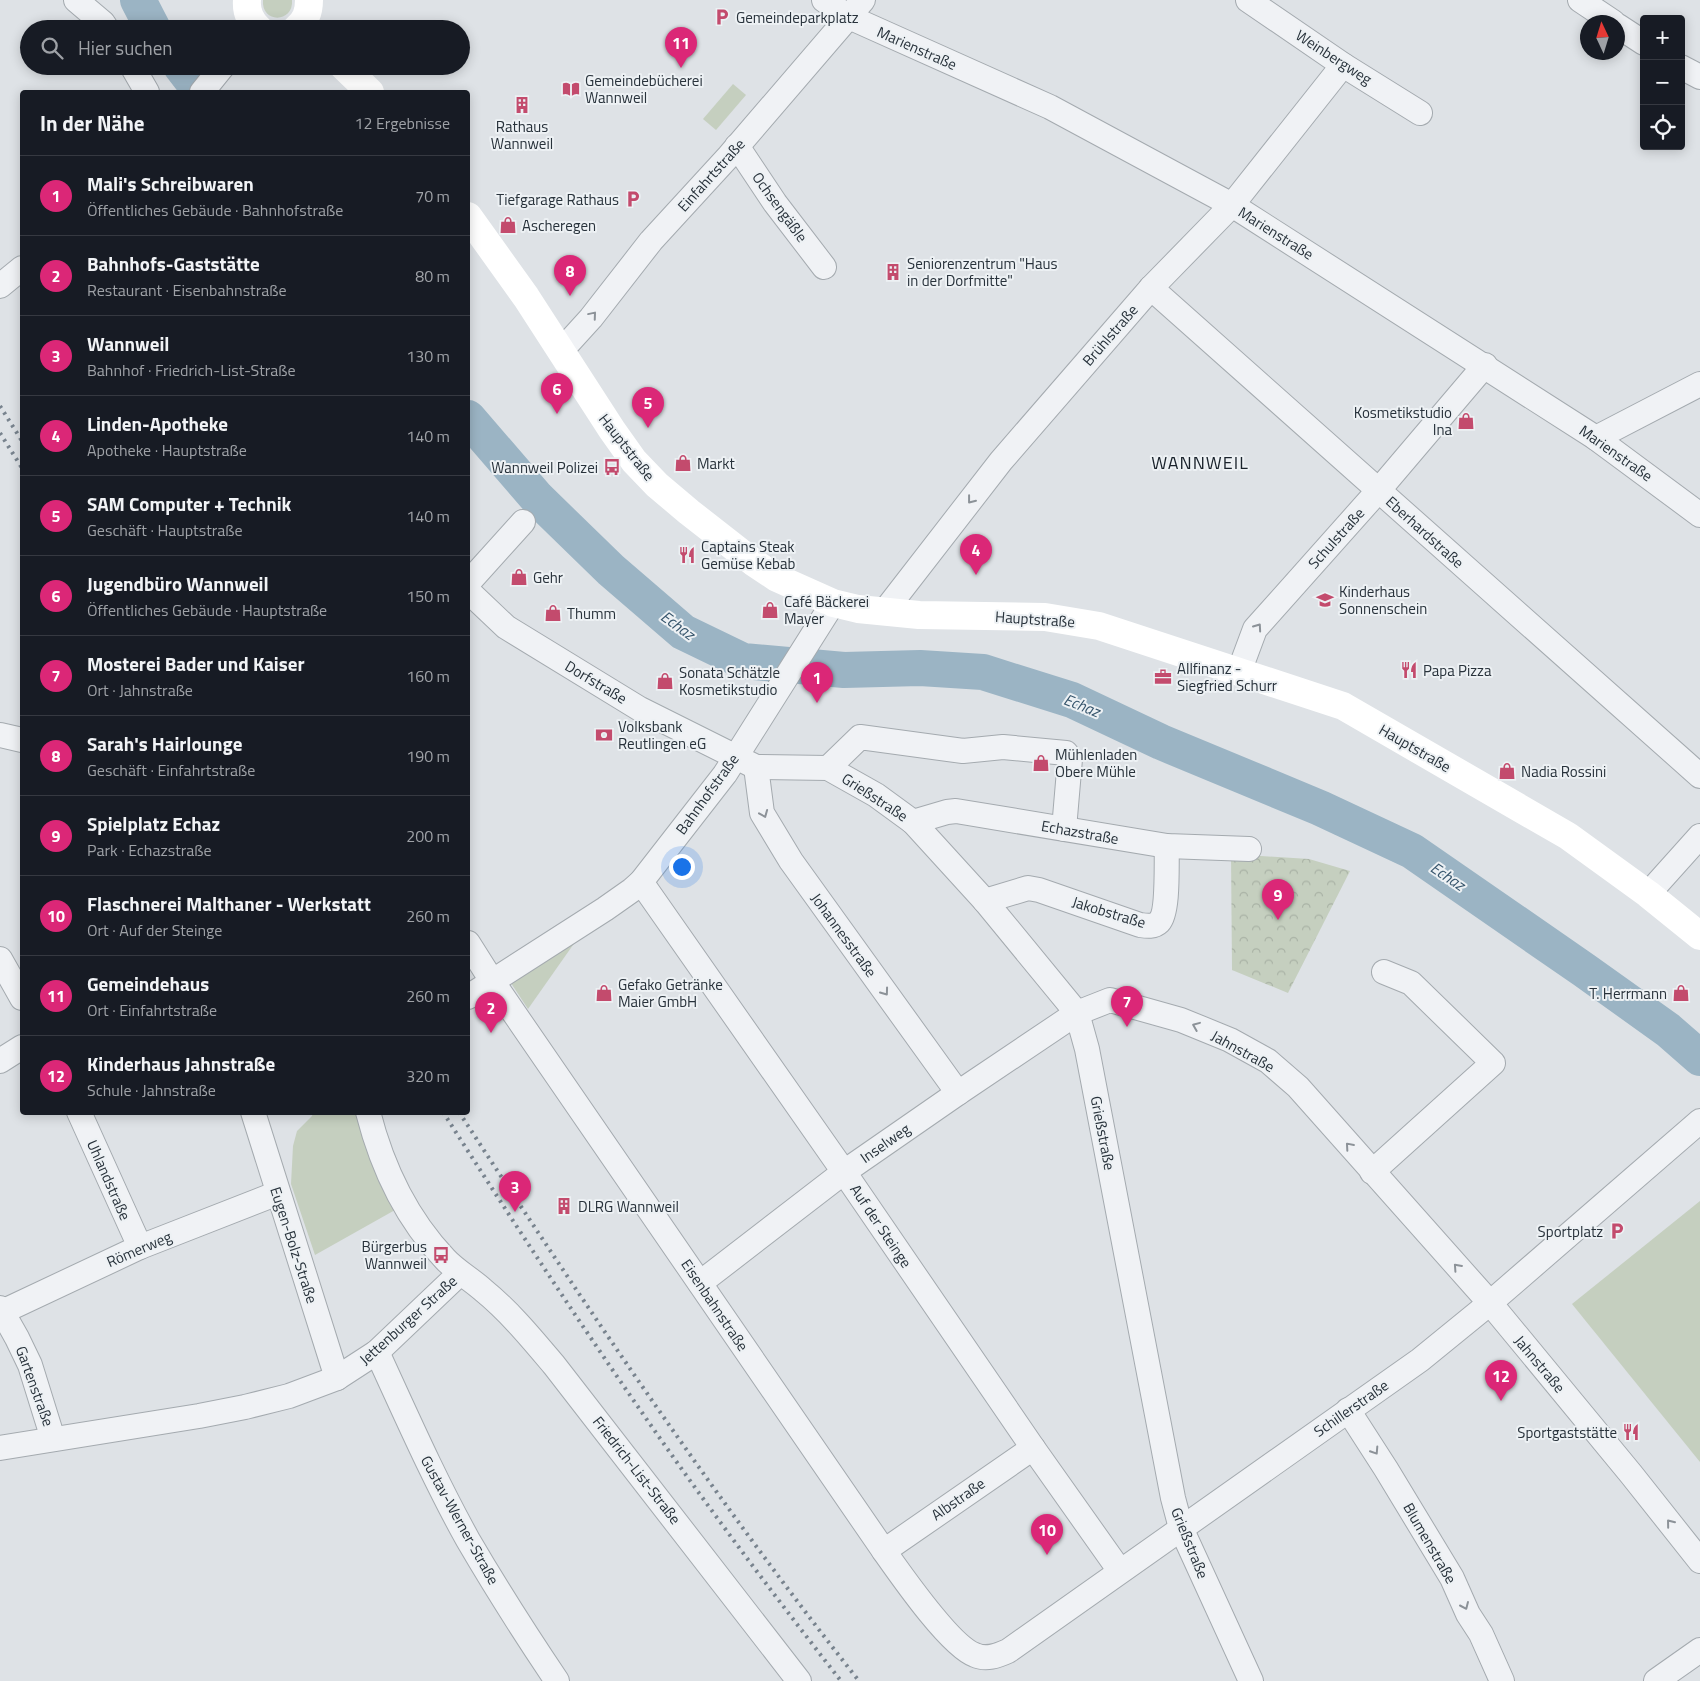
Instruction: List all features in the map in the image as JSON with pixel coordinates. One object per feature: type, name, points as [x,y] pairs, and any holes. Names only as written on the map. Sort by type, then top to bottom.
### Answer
[{"type":"main road","points":[[304,20],[309,10],[309,0]]},
{"type":"main road","points":[[352,75],[368,90]]},
{"type":"main road","name":"Hauptstraße","points":[[470,219],[526,297],[634,461],[657,485],[722,539],[752,562],[786,582],[834,603],[858,609],[919,615],[1026,617],[1073,621],[1099,626],[1343,706],[1568,836],[1648,894],[1700,936]]},
{"type":"street","points":[[76,0],[99,20]]},
{"type":"street","name":"Marienstraße","points":[[824,0],[856,9],[1050,107],[1232,205],[1596,438],[1700,515]]},
{"type":"street","name":"Weinbergweg","points":[[1248,0],[1344,65],[1420,113]]},
{"type":"street","points":[[1580,0],[1602,15]]},
{"type":"street","name":"Einfahrtstraße","points":[[561,352],[591,318],[651,241],[737,146],[856,9]]},
{"type":"street","points":[[1625,31],[1640,40]]},
{"type":"street","name":"Brühlstraße","points":[[884,612],[1001,461],[1151,288],[1232,205],[1344,65]]},
{"type":"street","points":[[1685,69],[1700,77]]},
{"type":"street","points":[[137,75],[146,90]]},
{"type":"street","name":"Ochsengäßle","points":[[737,146],[775,203],[824,267]]},
{"type":"street","points":[[0,286],[20,270]]},
{"type":"street","name":"Eberhardstraße","points":[[1151,288],[1700,776]]},
{"type":"street","name":"Schulstraße","points":[[1239,672],[1255,629],[1485,366]]},
{"type":"street","points":[[1596,438],[1700,384]]},
{"type":"street","points":[[470,581],[522,522]]},
{"type":"street","name":"Dorfstraße","points":[[470,593],[506,628],[640,709],[736,756]]},
{"type":"street","name":"Bahnhofstraße","points":[[470,996],[605,909],[641,882],[725,774],[834,603]]},
{"type":"street","points":[[0,735],[20,740]]},
{"type":"street","points":[[828,768],[860,737],[962,751],[1002,747],[1066,753],[1070,760],[1064,829]]},
{"type":"street","name":"Grießstraße","points":[[736,756],[756,767],[828,768],[876,795],[913,822],[985,901],[1077,1014],[1087,1049],[1173,1498],[1181,1528],[1251,1681]]},
{"type":"street","name":"Johannesstraße","points":[[756,767],[762,813],[791,861],[958,1093]]},
{"type":"street","name":"Echazstraße","points":[[913,822],[956,811],[1167,846],[1249,849]]},
{"type":"street","points":[[1648,894],[1700,836]]},
{"type":"street","name":"Jakobstraße","points":[[985,901],[1028,888],[1039,890],[1140,925],[1154,925],[1162,917],[1165,905],[1167,846]]},
{"type":"street","name":"Auf der Steinge","points":[[641,882],[1120,1571]]},
{"type":"street","name":"Eisenbahnstraße","points":[[470,946],[531,1038],[906,1582],[944,1629],[968,1652],[976,1656]]},
{"type":"street","points":[[0,959],[20,994]]},
{"type":"street","points":[[1372,1172],[1492,1063],[1411,983],[1384,972]]},
{"type":"street","name":"Jahnstraße","points":[[1077,1014],[1110,1000],[1181,1020],[1230,1040],[1268,1061],[1298,1087],[1490,1304],[1631,1474],[1700,1561]]},
{"type":"street","name":"Inselweg","points":[[700,1283],[844,1172],[1077,1014]]},
{"type":"street","points":[[0,1061],[20,1048]]},
{"type":"street","name":"Uhlandstraße","points":[[80,1115],[140,1247]]},
{"type":"street","name":"Eugen-Bolz-Straße","points":[[253,1115],[337,1378]]},
{"type":"street","name":"Jettenburger Straße","points":[[0,1448],[245,1408],[289,1396],[337,1378],[377,1352],[460,1273],[429,1242],[399,1196],[380,1153],[369,1115]]},
{"type":"street","name":"Schillerstraße","points":[[976,1656],[987,1658],[1008,1651],[1420,1360],[1490,1304],[1700,1122]]},
{"type":"street","name":"Römerweg","points":[[1,1310],[140,1247],[278,1193]]},
{"type":"street","name":"Friedrich-List-Straße","points":[[460,1273],[484,1290],[510,1315],[554,1364],[799,1681]]},
{"type":"street","name":"Gartenstraße","points":[[1,1310],[30,1365],[53,1439]]},
{"type":"street","name":"Gustav-Werner-Straße","points":[[377,1352],[418,1443],[468,1539],[511,1611],[557,1681]]},
{"type":"street","name":"Blumenstraße","points":[[1348,1410],[1452,1578],[1468,1614],[1481,1634],[1502,1681]]},
{"type":"street","name":"Albstraße","points":[[884,1551],[1033,1448]]},
{"type":"street","points":[[1656,1681],[1700,1650]]},
{"type":"green space","points":[[263,0],[292,0],[291,8],[283,16],[278,18],[272,17],[264,8]]},
{"type":"green space","points":[[733,84],[746,95],[716,130],[703,119]]},
{"type":"green space","points":[[1231,854],[1309,859],[1350,871],[1288,993],[1232,970]]},
{"type":"green space","points":[[580,935],[528,1009],[509,980]]},
{"type":"green space","points":[[361,1115],[395,1210],[315,1255],[291,1184],[293,1146],[297,1131],[312,1116]]},
{"type":"green space","points":[[1700,1201],[1700,1462],[1572,1304]]},
{"type":"waterway","name":"Echaz","points":[[138,0],[148,20]]},
{"type":"waterway","name":"Echaz","points":[[188,75],[199,90]]},
{"type":"waterway","name":"Echaz","points":[[470,420],[537,498],[611,570],[683,632],[743,661],[844,670],[920,668],[983,672],[1072,700],[1161,742],[1320,808],[1412,851],[1668,1030],[1700,1058]]},
{"type":"railway","points":[[0,406],[20,438]]},
{"type":"railway","points":[[0,433],[20,465]]},
{"type":"railway","points":[[445,1115],[643,1414],[740,1549],[841,1681]]},
{"type":"railway","points":[[461,1115],[603,1330],[754,1543],[859,1681]]},
{"type":"place","name":"Gemeindeparkplatz","points":[[722,17]]},
{"type":"place","name":"Gemeindehaus","points":[[681,68]]},
{"type":"place","name":"Gemeindebücherei Wannweil","points":[[571,89]]},
{"type":"place","name":"Rathaus Wannweil","points":[[522,105]]},
{"type":"place","name":"Tiefgarage Rathaus","points":[[633,199]]},
{"type":"place","name":"Ascheregen","points":[[508,225]]},
{"type":"place","name":"Seniorenzentrum \"Haus in der Dorfmitte\"","points":[[893,272]]},
{"type":"place","name":"Sarah's Hairlounge","points":[[570,296]]},
{"type":"place","name":"Jugendbüro Wannweil","points":[[557,414]]},
{"type":"place","name":"Kosmetikstudio Ina","points":[[1466,421]]},
{"type":"place","name":"SAM Computer + Technik","points":[[648,428]]},
{"type":"place","name":"Markt","points":[[683,463]]},
{"type":"place","name":"Wannweil Polizei","points":[[612,467]]},
{"type":"place","name":"Captains Steak Gemüse Kebab","points":[[687,555]]},
{"type":"place","name":"Linden-Apotheke","points":[[976,575]]},
{"type":"place","name":"Gehr","points":[[519,577]]},
{"type":"place","name":"Kinderhaus Sonnenschein","points":[[1325,600]]},
{"type":"place","name":"Café Bäckerei Mayer","points":[[770,610]]},
{"type":"place","name":"Thumm","points":[[553,613]]},
{"type":"place","name":"Papa Pizza","points":[[1409,670]]},
{"type":"place","name":"Allfinanz - Siegfried Schurr","points":[[1163,677]]},
{"type":"place","name":"Sonata Schätzle Kosmetikstudio","points":[[665,681]]},
{"type":"place","name":"Mali's Schreibwaren","points":[[817,703]]},
{"type":"place","name":"Volksbank Reutlingen eG","points":[[604,735]]},
{"type":"place","name":"Mühlenladen Obere Mühle","points":[[1041,763]]},
{"type":"place","name":"Nadia Rossini","points":[[1507,771]]},
{"type":"place","name":"Spielplatz Echaz","points":[[1278,920]]},
{"type":"place","name":"Gefako Getränke Maier GmbH","points":[[604,993]]},
{"type":"place","name":"T. Herrmann","points":[[1681,993]]},
{"type":"place","name":"Mosterei Bader und Kaiser","points":[[1127,1027]]},
{"type":"place","name":"Bahnhofs-Gaststätte","points":[[491,1033]]},
{"type":"place","name":"DLRG Wannweil","points":[[564,1206]]},
{"type":"place","name":"Wannweil","points":[[515,1212]]},
{"type":"place","name":"Sportplatz","points":[[1617,1231]]},
{"type":"place","name":"Bürgerbus Wannweil","points":[[441,1255]]},
{"type":"place","name":"Kinderhaus Jahnstraße","points":[[1501,1401]]},
{"type":"place","name":"Sportgaststätte","points":[[1631,1432]]},
{"type":"place","name":"Flaschnerei Malthaner - Werkstatt","points":[[1047,1555]]},
{"type":"district","name":"WANNWEIL","points":[[1200,462]]}]
